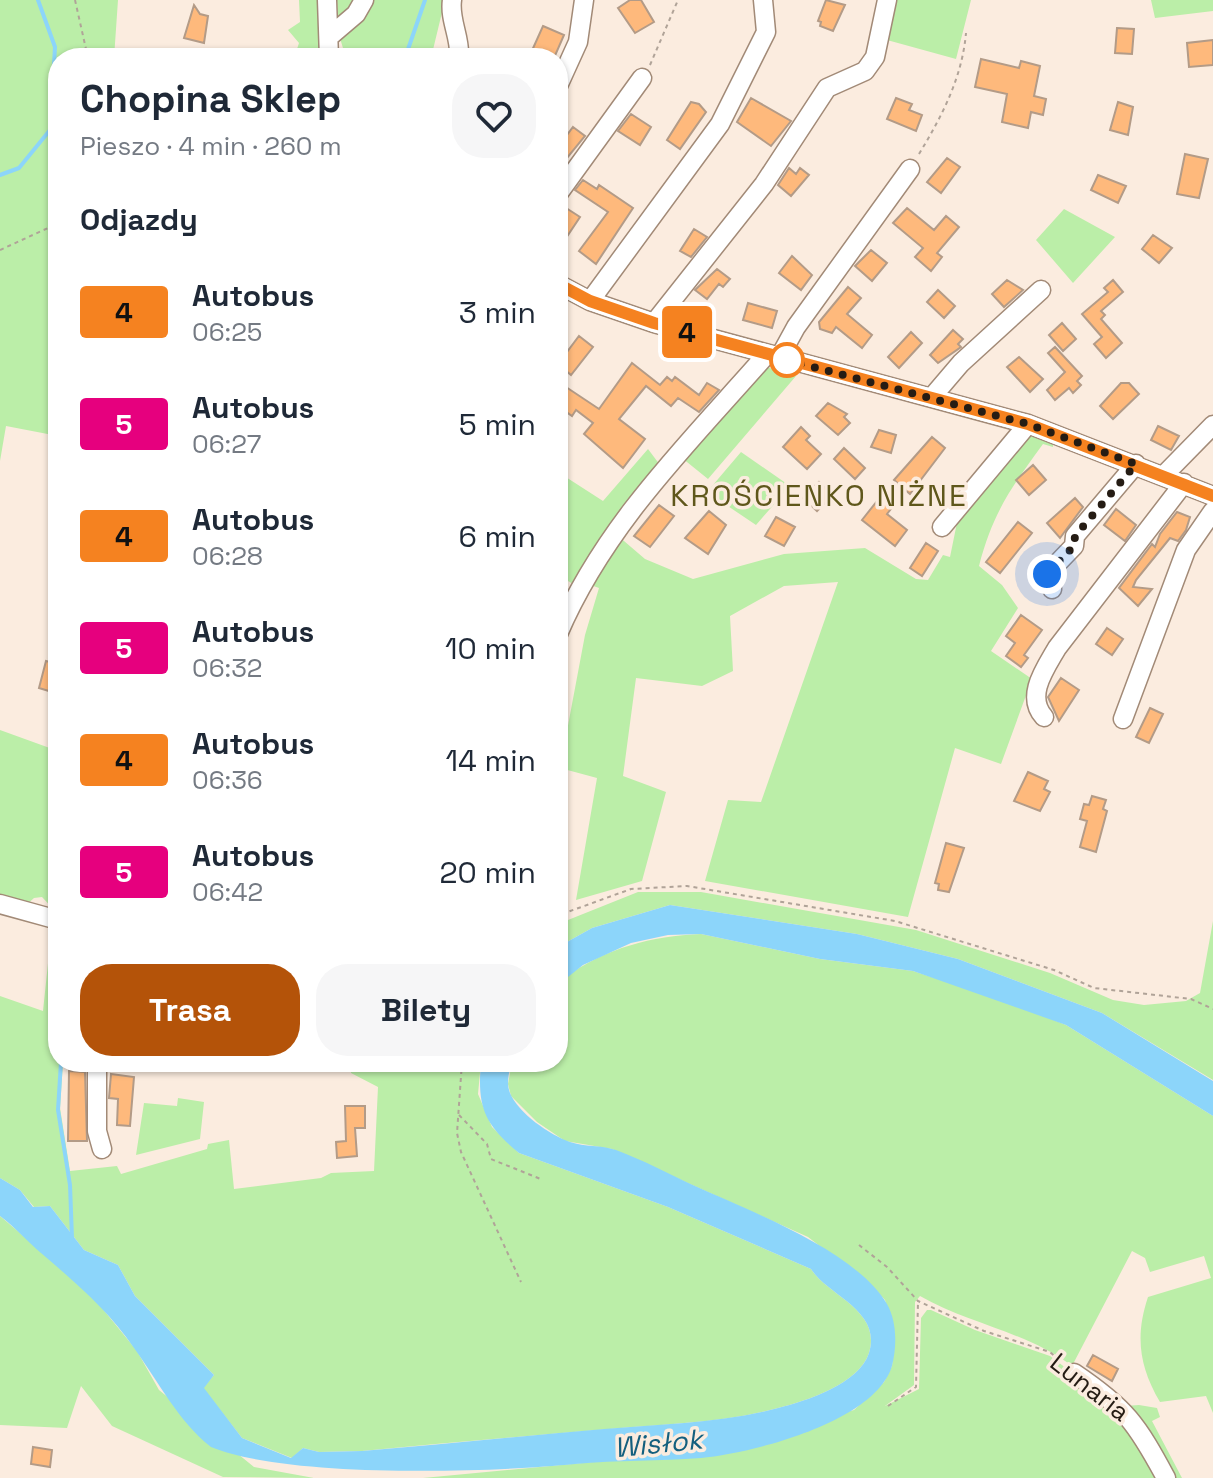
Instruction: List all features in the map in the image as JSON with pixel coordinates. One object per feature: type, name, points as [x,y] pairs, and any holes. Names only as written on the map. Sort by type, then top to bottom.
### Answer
[{"type":"street","points":[[327,0],[329,48]]},
{"type":"street","points":[[329,37],[356,14],[364,0]]},
{"type":"street","points":[[452,0],[450,12],[460,48]]},
{"type":"street","points":[[568,64],[578,42],[584,0]]},
{"type":"street","points":[[590,301],[720,124],[766,32],[763,0]]},
{"type":"street","points":[[654,323],[764,184],[827,88],[865,71],[882,33],[887,0]]},
{"type":"street","points":[[568,180],[642,78]]},
{"type":"street","points":[[568,610],[578,586],[611,534],[773,356],[910,169]]},
{"type":"street","points":[[568,289],[590,301],[654,323],[1028,424],[1213,496]]},
{"type":"street","points":[[932,397],[961,363],[1041,290]]},
{"type":"street","points":[[942,527],[1028,424]]},
{"type":"street","points":[[1164,475],[1213,425]]},
{"type":"street","points":[[1052,589],[1047,574],[1074,546],[1075,536],[1136,464]]},
{"type":"street","points":[[1044,717],[1036,708],[1035,698],[1041,676],[1057,648],[1184,483]]},
{"type":"street","points":[[1123,719],[1186,550],[1213,511]]},
{"type":"street","points":[[0,904],[48,917]]},
{"type":"street","points":[[97,1072],[97,1131],[102,1149]]},
{"type":"street","name":"Lunaria","points":[[1074,1373],[1122,1407],[1138,1425],[1166,1478]]},
{"type":"path","points":[[75,0],[86,48]]},
{"type":"path","points":[[642,78],[656,55],[678,0]]},
{"type":"path","points":[[910,169],[944,112],[964,56],[966,33]]},
{"type":"path","points":[[0,250],[48,228]]},
{"type":"path","points":[[568,912],[631,889],[687,886],[895,921],[1039,966],[1094,988],[1191,999],[1213,1009]]},
{"type":"path","points":[[461,1072],[458,1115],[461,1152],[521,1282]]},
{"type":"path","points":[[458,1115],[487,1144],[491,1159],[543,1180]]},
{"type":"path","points":[[859,1245],[887,1267],[918,1301],[916,1387],[888,1406]]},
{"type":"path","name":"Lunaria","points":[[918,1301],[984,1331],[1050,1352],[1074,1373]]},
{"type":"green space","points":[[0,0],[118,0],[115,48],[48,48],[48,434],[6,426],[0,461]]},
{"type":"green space","points":[[299,0],[319,0],[321,48],[297,48],[299,43],[288,30],[300,22]]},
{"type":"green space","points":[[337,0],[445,0],[433,48],[343,48]]},
{"type":"green space","points":[[893,0],[971,0],[956,59],[887,40]]},
{"type":"green space","points":[[1151,0],[1213,0],[1213,11],[1155,18]]},
{"type":"green space","points":[[1064,209],[1115,237],[1073,283],[1036,240]]},
{"type":"green space","points":[[764,365],[788,377],[796,376],[708,479],[682,458]]},
{"type":"green space","points":[[1027,434],[1053,443],[1053,447],[1043,444],[1012,488],[990,530],[979,566],[1002,585],[1018,608],[991,651],[1032,679],[1001,764],[955,748],[908,917],[705,881],[728,800],[761,802],[838,582],[784,586],[730,616],[733,671],[702,686],[636,678],[623,776],[666,792],[642,881],[576,900],[597,778],[568,770],[568,725],[585,635],[599,588],[585,583],[617,535],[645,559],[693,579],[784,554],[865,548],[916,579],[928,580],[943,555],[950,557],[960,508]]},
{"type":"green space","points":[[648,449],[663,469],[573,584],[568,581],[568,478],[603,501]]},
{"type":"green space","points":[[741,452],[790,486],[756,525],[707,492]]},
{"type":"green space","points":[[0,730],[48,747],[48,903],[42,897],[34,898],[24,907],[0,899]]},
{"type":"green space","points":[[638,892],[701,892],[916,930],[1050,973],[1113,1000],[1144,1005],[1186,1001],[1200,993],[1213,921],[1213,1080],[1102,1013],[958,959],[857,934],[670,905],[592,928],[568,941],[568,920]]},
{"type":"green space","points":[[701,934],[820,959],[913,971],[1011,1003],[1066,1025],[1213,1116],[1213,1413],[1206,1396],[1160,1402],[1147,1376],[1141,1351],[1141,1325],[1148,1297],[1211,1278],[1204,1256],[1150,1272],[1145,1258],[1132,1251],[1072,1366],[1017,1336],[920,1296],[915,1302],[914,1385],[885,1406],[919,1389],[921,1318],[927,1310],[931,1310],[975,1330],[1050,1356],[1111,1402],[1163,1478],[423,1478],[635,1458],[664,1460],[854,1410],[884,1382],[892,1366],[895,1335],[885,1300],[873,1287],[808,1237],[612,1149],[565,1141],[537,1122],[511,1096],[508,1084],[510,1072],[568,1072],[568,975],[613,951],[665,937]]},
{"type":"green space","points":[[48,963],[48,1072],[62,1072],[60,1108],[70,1171],[117,1166],[121,1174],[207,1149],[208,1144],[229,1140],[234,1189],[321,1178],[331,1173],[374,1171],[378,1087],[351,1072],[480,1072],[478,1094],[492,1127],[519,1153],[668,1207],[811,1269],[861,1315],[871,1338],[869,1353],[854,1374],[830,1390],[790,1405],[716,1420],[362,1451],[319,1452],[303,1448],[292,1458],[242,1438],[203,1388],[214,1375],[135,1296],[118,1265],[84,1250],[50,1206],[34,1207],[20,1190],[0,1178],[0,996],[43,1011]]},
{"type":"green space","points":[[178,1098],[204,1102],[200,1139],[136,1155],[144,1103],[177,1106]]},
{"type":"green space","points":[[0,1216],[89,1292],[137,1351],[159,1390],[254,1467],[314,1478],[223,1477],[112,1426],[81,1386],[67,1428],[0,1425]]},
{"type":"green space","points":[[1125,1406],[1157,1408],[1160,1417],[1152,1421],[1182,1478],[1172,1478]]},
{"type":"water","points":[[670,905],[857,934],[958,959],[1102,1013],[1213,1081],[1213,1116],[1066,1025],[913,971],[820,959],[701,934],[668,935],[631,943],[583,965],[568,977],[568,941],[592,928]]},
{"type":"water","name":"Wisłok","points":[[481,1072],[510,1072],[508,1085],[514,1101],[553,1134],[570,1142],[610,1148],[636,1158],[800,1234],[852,1267],[872,1285],[887,1304],[893,1318],[894,1358],[881,1386],[862,1403],[810,1431],[750,1449],[701,1458],[440,1471],[335,1468],[244,1457],[211,1447],[199,1437],[178,1413],[113,1321],[79,1286],[0,1216],[0,1178],[20,1190],[33,1207],[50,1206],[84,1250],[118,1265],[135,1296],[214,1375],[204,1388],[242,1438],[291,1458],[303,1448],[319,1452],[362,1451],[735,1417],[816,1396],[843,1382],[863,1364],[869,1353],[871,1338],[868,1326],[851,1305],[811,1269],[668,1207],[519,1153],[498,1133],[485,1114],[480,1091]]},
{"type":"building","points":[[630,0],[641,0],[654,22],[635,33],[618,8]]},
{"type":"building","points":[[826,0],[845,5],[833,31],[820,26],[821,22],[818,21]]},
{"type":"building","points":[[194,5],[200,14],[208,16],[204,43],[184,38]]},
{"type":"building","points":[[543,26],[564,35],[558,48],[533,48]]},
{"type":"building","points":[[1117,28],[1134,29],[1132,54],[1115,53]]},
{"type":"building","points":[[1213,40],[1213,65],[1189,67],[1187,43]]},
{"type":"building","points":[[981,59],[1019,68],[1021,61],[1040,66],[1034,96],[1046,99],[1043,115],[1031,112],[1028,128],[1002,122],[1007,94],[975,87]]},
{"type":"building","points":[[751,98],[791,121],[771,146],[737,122]]},
{"type":"building","points":[[896,98],[912,104],[909,110],[922,115],[916,131],[887,119]]},
{"type":"building","points":[[691,102],[699,104],[706,112],[680,149],[667,140]]},
{"type":"building","points":[[1118,102],[1133,107],[1128,135],[1110,130]]},
{"type":"building","points":[[631,114],[651,127],[640,145],[618,131]]},
{"type":"building","points":[[573,127],[585,136],[568,157],[568,134]]},
{"type":"building","points":[[1185,154],[1208,159],[1199,198],[1177,194]]},
{"type":"building","points":[[947,158],[960,167],[941,193],[927,182]]},
{"type":"building","points":[[789,168],[796,174],[800,168],[809,175],[791,196],[778,185]]},
{"type":"building","points":[[1098,175],[1126,186],[1118,203],[1091,190]]},
{"type":"building","points":[[583,180],[597,189],[599,185],[633,208],[596,264],[579,251],[608,212],[575,190]]},
{"type":"building","points":[[907,208],[934,230],[946,216],[959,227],[937,253],[942,257],[931,271],[915,257],[923,248],[893,223]]},
{"type":"building","points":[[568,209],[580,217],[568,235]]},
{"type":"building","points":[[694,229],[707,237],[691,257],[680,251]]},
{"type":"building","points":[[1153,235],[1172,248],[1159,263],[1142,249]]},
{"type":"building","points":[[871,250],[887,263],[872,281],[855,266]]},
{"type":"building","points":[[792,256],[812,275],[801,290],[779,273]]},
{"type":"building","points":[[717,269],[730,279],[723,287],[719,284],[707,299],[695,290]]},
{"type":"building","points":[[1007,280],[1023,290],[1004,307],[992,294]]},
{"type":"building","points":[[1113,280],[1123,292],[1101,311],[1105,315],[1101,319],[1122,343],[1106,358],[1094,344],[1102,337],[1082,314],[1108,292],[1104,288]]},
{"type":"building","points":[[848,287],[861,298],[847,314],[872,335],[862,348],[836,327],[832,333],[820,329],[819,322]]},
{"type":"building","points":[[938,290],[955,306],[944,318],[927,302]]},
{"type":"building","points":[[748,303],[777,311],[772,328],[743,320]]},
{"type":"building","points":[[1062,323],[1076,339],[1063,351],[1049,335]]},
{"type":"building","points":[[953,330],[963,339],[958,344],[961,347],[938,363],[930,355]]},
{"type":"building","points":[[911,332],[922,343],[899,368],[888,357]]},
{"type":"building","points":[[579,336],[593,347],[571,375],[568,372],[568,351]]},
{"type":"building","points":[[1055,347],[1082,376],[1077,381],[1081,385],[1073,393],[1069,388],[1055,400],[1047,390],[1065,372],[1048,353]]},
{"type":"building","points":[[1019,357],[1043,379],[1030,392],[1007,367]]},
{"type":"building","points":[[632,363],[660,385],[667,377],[672,381],[675,377],[699,395],[707,383],[719,390],[699,412],[678,398],[671,406],[646,386],[619,419],[645,439],[623,468],[584,434],[593,423],[576,410],[572,416],[568,413],[568,388],[599,409]]},
{"type":"building","points":[[1121,383],[1129,383],[1139,394],[1113,419],[1100,406]]},
{"type":"building","points":[[828,403],[847,414],[844,417],[850,423],[838,435],[816,416]]},
{"type":"building","points":[[1158,426],[1179,436],[1171,450],[1151,440]]},
{"type":"building","points":[[801,427],[810,436],[806,440],[821,454],[807,469],[783,447]]},
{"type":"building","points":[[879,430],[896,435],[891,453],[871,447]]},
{"type":"building","points":[[932,437],[945,448],[910,494],[894,480]]},
{"type":"building","points":[[844,448],[865,468],[855,479],[834,459]]},
{"type":"building","points":[[1033,465],[1046,480],[1029,495],[1016,480]]},
{"type":"building","points":[[819,482],[833,495],[817,511],[803,498]]},
{"type":"building","points":[[881,496],[894,505],[887,514],[907,530],[895,546],[862,520]]},
{"type":"building","points":[[1075,498],[1083,507],[1060,538],[1047,523]]},
{"type":"building","points":[[659,505],[674,516],[650,547],[634,536]]},
{"type":"building","points":[[1116,509],[1136,525],[1125,541],[1104,525]]},
{"type":"building","points":[[709,511],[726,525],[708,554],[685,538]]},
{"type":"building","points":[[1177,512],[1190,517],[1186,530],[1178,541],[1170,538],[1136,580],[1133,587],[1152,589],[1138,606],[1119,588],[1152,544],[1155,547],[1160,534]]},
{"type":"building","points":[[776,517],[795,527],[784,546],[765,536]]},
{"type":"building","points":[[1018,522],[1032,533],[1000,573],[986,562]]},
{"type":"building","points":[[926,543],[938,551],[922,576],[910,568]]},
{"type":"building","points":[[1021,615],[1042,630],[1024,655],[1028,658],[1021,667],[1006,656],[1015,643],[1006,636]]},
{"type":"building","points":[[1107,628],[1123,639],[1112,655],[1096,644]]},
{"type":"building","points":[[46,661],[48,662],[48,691],[39,688]]},
{"type":"building","points":[[1061,678],[1079,690],[1059,721],[1048,697]]},
{"type":"building","points":[[1150,708],[1163,714],[1149,743],[1136,737]]},
{"type":"building","points":[[1028,772],[1048,781],[1044,789],[1050,792],[1040,811],[1014,801]]},
{"type":"building","points":[[1092,796],[1106,800],[1103,809],[1107,811],[1096,852],[1080,847],[1087,821],[1080,819],[1084,804],[1089,805]]},
{"type":"building","points":[[946,843],[964,848],[949,892],[938,890],[939,884],[935,883]]},
{"type":"building","points":[[69,1072],[85,1072],[87,1141],[68,1141]]},
{"type":"building","points":[[111,1074],[134,1077],[130,1126],[117,1125],[118,1099],[109,1098]]},
{"type":"building","points":[[345,1106],[365,1106],[365,1128],[355,1128],[357,1156],[337,1158],[336,1142],[346,1141]]},
{"type":"building","points":[[1093,1355],[1118,1369],[1112,1381],[1087,1366]]},
{"type":"building","points":[[33,1447],[52,1450],[50,1467],[31,1464]]},
{"type":"waterway","points":[[38,0],[55,48]]},
{"type":"waterway","points":[[408,48],[425,0]]},
{"type":"waterway","points":[[0,175],[19,168],[48,132]]},
{"type":"waterway","points":[[60,1072],[58,1110],[70,1185],[72,1238]]},
{"type":"bus line","name":"4","points":[[568,289],[590,301],[654,323],[1028,424],[1213,496]]},
{"type":"district","name":"KROŚCIENKO NIŻNE","points":[[819,495]]},
{"type":"route","points":[[787,360],[1028,424],[1136,464],[1075,536],[1074,546],[1047,574]]}]
